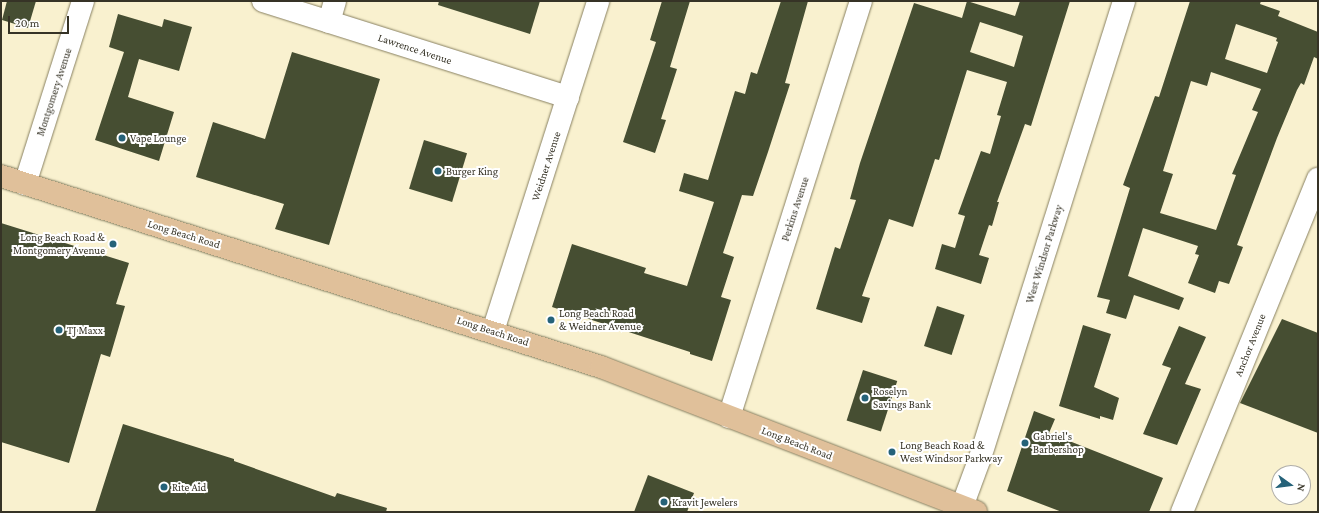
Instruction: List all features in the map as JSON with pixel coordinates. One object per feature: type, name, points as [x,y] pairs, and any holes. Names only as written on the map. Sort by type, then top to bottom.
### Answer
[{"type":"main road","name":"Long Beach Road","points":[[1,176],[493,331],[601,367],[966,510]]},
{"type":"street","name":"Montgomery Avenue","points":[[25,184],[83,1]]},
{"type":"street","name":"Lawrence Avenue","points":[[263,1],[568,97]]},
{"type":"street","points":[[329,22],[335,1]]},
{"type":"street","name":"Weidner Avenue","points":[[493,331],[598,1]]},
{"type":"street","name":"Perkins Avenue","points":[[729,417],[861,1]]},
{"type":"street","name":"West Windsor Parkway","points":[[966,510],[980,458],[1124,1]]},
{"type":"street","name":"Anchor Avenue","points":[[1182,512],[1318,178]]},
{"type":"building","points":[[7,1],[36,1],[28,28],[2,20]]},
{"type":"building","points":[[439,1],[540,1],[530,34],[438,5]]},
{"type":"building","points":[[662,1],[690,1],[670,67],[677,69],[661,119],[666,120],[655,153],[623,142],[656,42],[650,40]]},
{"type":"building","points":[[781,1],[808,1],[785,83],[790,84],[768,152],[753,196],[742,195],[723,253],[734,257],[721,297],[731,300],[712,361],[690,354],[690,352],[552,307],[572,244],[646,268],[644,273],[687,286],[714,202],[679,191],[684,173],[708,180],[735,91],[745,94],[751,72],[757,74]]},
{"type":"building","points":[[967,1],[1015,16],[1020,1],[1070,1],[1031,126],[1025,124],[997,202],[999,202],[992,226],[989,225],[979,255],[989,258],[981,284],[935,269],[942,244],[955,248],[965,216],[958,214],[981,151],[990,154],[1001,116],[997,115],[1007,82],[967,70],[939,160],[935,159],[913,227],[889,219],[862,296],[870,298],[862,323],[816,309],[835,247],[840,249],[856,200],[850,199],[860,163],[914,3],[962,18]],"holes":[[[980,22],[1023,36],[1014,67],[970,52]]]},
{"type":"building","points":[[1190,1],[1261,1],[1260,4],[1280,11],[1278,16],[1318,32],[1318,59],[1314,57],[1304,85],[1301,83],[1297,90],[1277,138],[1237,245],[1243,247],[1229,284],[1219,281],[1215,293],[1188,283],[1199,255],[1195,254],[1198,246],[1143,228],[1128,276],[1184,298],[1179,310],[1134,295],[1126,319],[1106,313],[1110,300],[1097,297],[1130,188],[1123,185],[1155,96],[1159,97]],"holes":[[[1236,24],[1277,38],[1276,41],[1278,42],[1267,73],[1225,59]],[[1211,72],[1261,89],[1252,110],[1258,112],[1232,174],[1236,175],[1216,230],[1160,213],[1173,174],[1163,171],[1191,81],[1207,86]]]},
{"type":"building","points":[[118,14],[162,27],[164,19],[192,27],[179,71],[139,59],[128,97],[174,112],[159,161],[95,140],[124,52],[109,47]]},
{"type":"building","points":[[292,52],[380,79],[329,245],[275,229],[284,204],[196,177],[213,122],[265,139]]},
{"type":"building","name":"Burger King","points":[[424,140],[467,153],[452,202],[409,189]]},
{"type":"building","name":"TJ Maxx","points":[[1,223],[129,263],[116,304],[125,306],[110,357],[101,354],[69,463],[1,442]]},
{"type":"building","points":[[937,306],[965,315],[952,355],[924,346]]},
{"type":"building","points":[[1282,319],[1318,333],[1318,433],[1240,403]]},
{"type":"building","points":[[1083,325],[1111,334],[1094,387],[1119,398],[1113,420],[1100,416],[1100,419],[1059,406]]},
{"type":"building","points":[[1179,326],[1206,337],[1185,384],[1201,389],[1177,445],[1143,434],[1171,368],[1162,365]]},
{"type":"building","name":"Roselyn Savings Bank","points":[[863,370],[897,381],[881,432],[847,420]]},
{"type":"building","points":[[1034,411],[1055,419],[1049,433],[1163,478],[1149,512],[1062,512],[1007,491]]},
{"type":"building","name":"Rite Aid","points":[[123,424],[234,459],[234,461],[335,497],[337,493],[387,508],[386,512],[95,512]]},
{"type":"building","name":"Kravit Jewelers","points":[[648,475],[694,493],[687,512],[634,512]]},
{"type":"place","name":"Vape Lounge","points":[[122,138]]},
{"type":"place","name":"Burger King","points":[[438,171]]},
{"type":"place","name":"Long Beach Road & Montgomery Avenue","points":[[113,244]]},
{"type":"place","name":"Long Beach Road & Weidner Avenue","points":[[551,320]]},
{"type":"place","name":"TJ Maxx","points":[[59,330]]},
{"type":"place","name":"Roselyn Savings Bank","points":[[865,398]]},
{"type":"place","name":"Gabriel's Barbershop","points":[[1025,443]]},
{"type":"place","name":"Long Beach Road & West Windsor Parkway","points":[[892,452]]},
{"type":"place","name":"Rite Aid","points":[[164,487]]},
{"type":"place","name":"Kravit Jewelers","points":[[664,502]]}]
